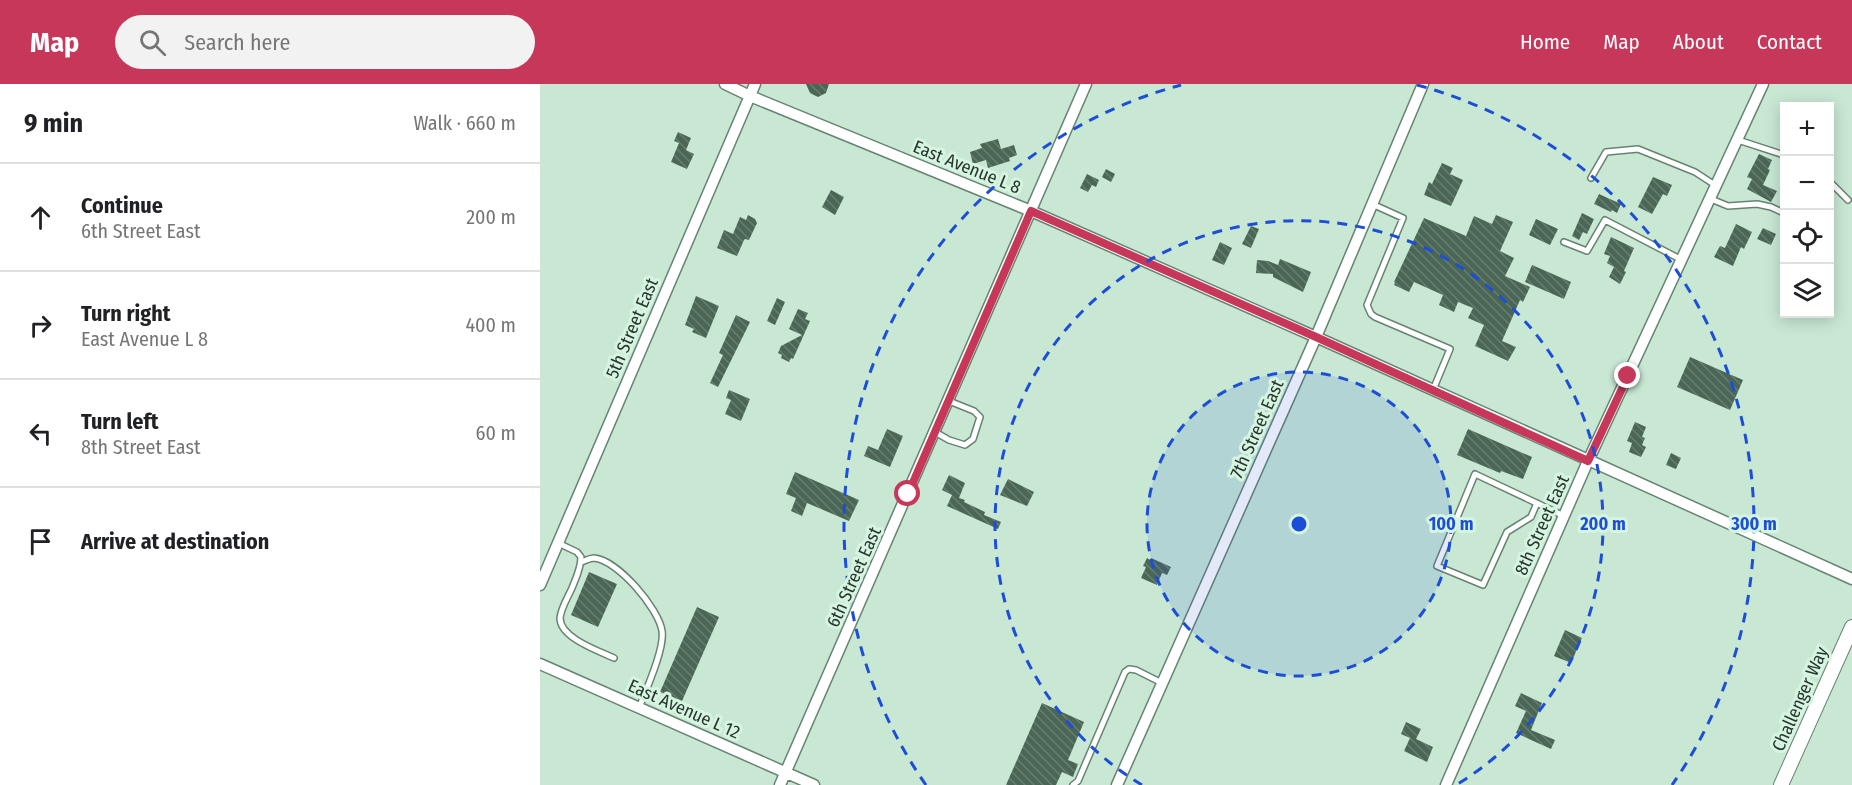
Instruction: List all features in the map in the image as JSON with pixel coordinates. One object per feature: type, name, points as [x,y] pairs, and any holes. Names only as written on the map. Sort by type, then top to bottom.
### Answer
[{"type":"main road","name":"Challenger Way","points":[[1781,785],[1852,627]]},
{"type":"street","name":"East Avenue L 8","points":[[725,84],[1031,211],[1852,579]]},
{"type":"street","name":"5th Street East","points":[[540,585],[755,84]]},
{"type":"street","name":"6th Street East","points":[[780,785],[1086,84]]},
{"type":"street","name":"7th Street East","points":[[1117,785],[1316,337],[1424,84]]},
{"type":"street","name":"8th Street East","points":[[1446,785],[1588,461],[1763,84]]},
{"type":"street","name":"East Avenue L 12","points":[[540,664],[814,785]]},
{"type":"lane","points":[[1738,140],[1780,153]]},
{"type":"lane","points":[[1591,178],[1606,152],[1638,149],[1695,172],[1717,186]]},
{"type":"lane","points":[[1834,186],[1848,200]]},
{"type":"lane","points":[[1711,199],[1728,206],[1758,204],[1780,211]]},
{"type":"lane","points":[[1372,204],[1403,218],[1367,305],[1375,317],[1450,349],[1433,390]]},
{"type":"lane","points":[[1564,242],[1587,251],[1605,220],[1682,260]]},
{"type":"lane","points":[[935,432],[949,440],[966,445],[973,439],[980,417],[974,411],[949,401]]},
{"type":"lane","points":[[1537,503],[1531,517],[1507,532],[1483,585],[1437,566],[1475,474],[1537,503],[1564,516]]},
{"type":"lane","points":[[558,543],[577,552],[581,557],[561,612],[561,625],[571,637],[614,658]]},
{"type":"lane","points":[[581,562],[596,558],[619,571],[651,606],[659,620],[663,633],[660,648],[639,708]]},
{"type":"lane","points":[[1073,785],[1078,780],[1125,672],[1129,669],[1136,670],[1162,683]]},
{"type":"building","points":[[806,84],[829,84],[826,93],[818,97],[810,93]]},
{"type":"building","points":[[678,132],[691,138],[686,150],[694,154],[687,169],[671,162],[679,143],[674,141]]},
{"type":"building","points":[[998,139],[1001,149],[1014,145],[1017,155],[1009,158],[1010,161],[988,168],[986,160],[973,164],[970,152],[982,148],[980,144]]},
{"type":"building","points":[[1759,154],[1772,160],[1763,185],[1777,191],[1771,202],[1747,189],[1752,179],[1747,177]]},
{"type":"building","points":[[1442,163],[1453,168],[1450,174],[1463,180],[1451,206],[1424,195],[1429,182],[1432,184]]},
{"type":"building","points":[[1106,169],[1115,174],[1111,182],[1102,177]]},
{"type":"building","points":[[1087,174],[1099,180],[1096,187],[1092,185],[1088,192],[1080,188]]},
{"type":"building","points":[[1653,177],[1672,185],[1667,196],[1663,194],[1652,214],[1638,207]]},
{"type":"building","points":[[831,190],[844,197],[835,215],[822,207]]},
{"type":"building","points":[[1599,194],[1621,204],[1617,213],[1594,204]]},
{"type":"building","points":[[1582,213],[1594,219],[1587,234],[1583,232],[1579,240],[1572,236]]},
{"type":"building","points":[[748,215],[757,223],[749,240],[744,240],[737,256],[717,248],[724,230],[733,234],[740,217],[746,220]]},
{"type":"building","points":[[1496,215],[1513,222],[1500,251],[1514,258],[1505,276],[1530,287],[1523,302],[1520,300],[1502,341],[1516,347],[1508,361],[1475,346],[1484,325],[1468,318],[1473,308],[1458,302],[1454,312],[1439,305],[1443,295],[1414,282],[1409,292],[1394,285],[1424,218],[1466,236],[1474,216],[1492,224]]},
{"type":"building","points":[[1536,219],[1558,229],[1550,245],[1529,235]]},
{"type":"building","points":[[1736,224],[1752,232],[1744,249],[1741,247],[1733,266],[1714,257],[1720,246],[1725,248]]},
{"type":"building","points":[[1251,226],[1259,229],[1251,248],[1242,244]]},
{"type":"building","points":[[1763,228],[1776,234],[1771,245],[1757,239]]},
{"type":"building","points":[[1611,237],[1634,248],[1620,284],[1609,277],[1614,267],[1607,263],[1610,256],[1604,254]]},
{"type":"building","points":[[1220,242],[1232,248],[1224,265],[1212,260]]},
{"type":"building","points":[[1280,259],[1311,272],[1303,292],[1273,277],[1273,274],[1256,273],[1257,260],[1278,265]]},
{"type":"building","points":[[1532,265],[1571,282],[1564,299],[1525,282]]},
{"type":"building","points":[[696,296],[719,306],[706,338],[692,332],[694,329],[685,325]]},
{"type":"building","points":[[777,298],[785,302],[775,325],[767,321]]},
{"type":"building","points":[[798,309],[808,313],[805,319],[810,321],[793,359],[791,358],[789,362],[781,358],[782,355],[778,353],[781,346],[802,335],[789,329]]},
{"type":"building","points":[[736,315],[750,322],[718,387],[710,383],[723,355],[719,353]]},
{"type":"building","points":[[1690,357],[1743,380],[1730,410],[1677,387]]},
{"type":"building","points":[[729,390],[750,399],[741,421],[725,414],[731,400],[726,398]]},
{"type":"building","points":[[1635,422],[1646,427],[1642,445],[1646,447],[1641,457],[1629,452],[1632,443],[1627,441]]},
{"type":"building","points":[[887,429],[903,436],[890,467],[864,456],[868,446],[878,450]]},
{"type":"building","points":[[1468,429],[1532,457],[1523,479],[1501,471],[1500,473],[1457,455]]},
{"type":"building","points":[[1671,453],[1681,458],[1676,469],[1666,465]]},
{"type":"building","points":[[795,472],[859,500],[849,521],[807,503],[802,516],[791,511],[796,498],[786,494]]},
{"type":"building","points":[[949,475],[965,483],[959,498],[985,512],[984,515],[1001,522],[998,529],[947,506],[952,495],[942,490]]},
{"type":"building","points":[[1008,479],[1034,492],[1027,506],[1000,495]]},
{"type":"building","points":[[1147,558],[1171,567],[1167,575],[1162,573],[1157,585],[1141,578]]},
{"type":"building","points":[[589,572],[617,584],[598,627],[571,615]]},
{"type":"building","points":[[697,607],[719,617],[682,701],[660,692]]},
{"type":"building","points":[[1565,630],[1582,638],[1571,663],[1554,656]]},
{"type":"building","points":[[1521,693],[1542,703],[1531,730],[1555,740],[1551,749],[1516,733],[1526,711],[1515,706]]},
{"type":"building","points":[[1042,703],[1084,722],[1068,760],[1078,764],[1073,777],[1062,772],[1056,785],[1006,785]]},
{"type":"building","points":[[1406,722],[1421,729],[1416,739],[1433,747],[1427,762],[1404,751],[1410,738],[1401,734]]},
{"type":"route","points":[[908,494],[1031,211],[1588,461],[1628,376]]}]
